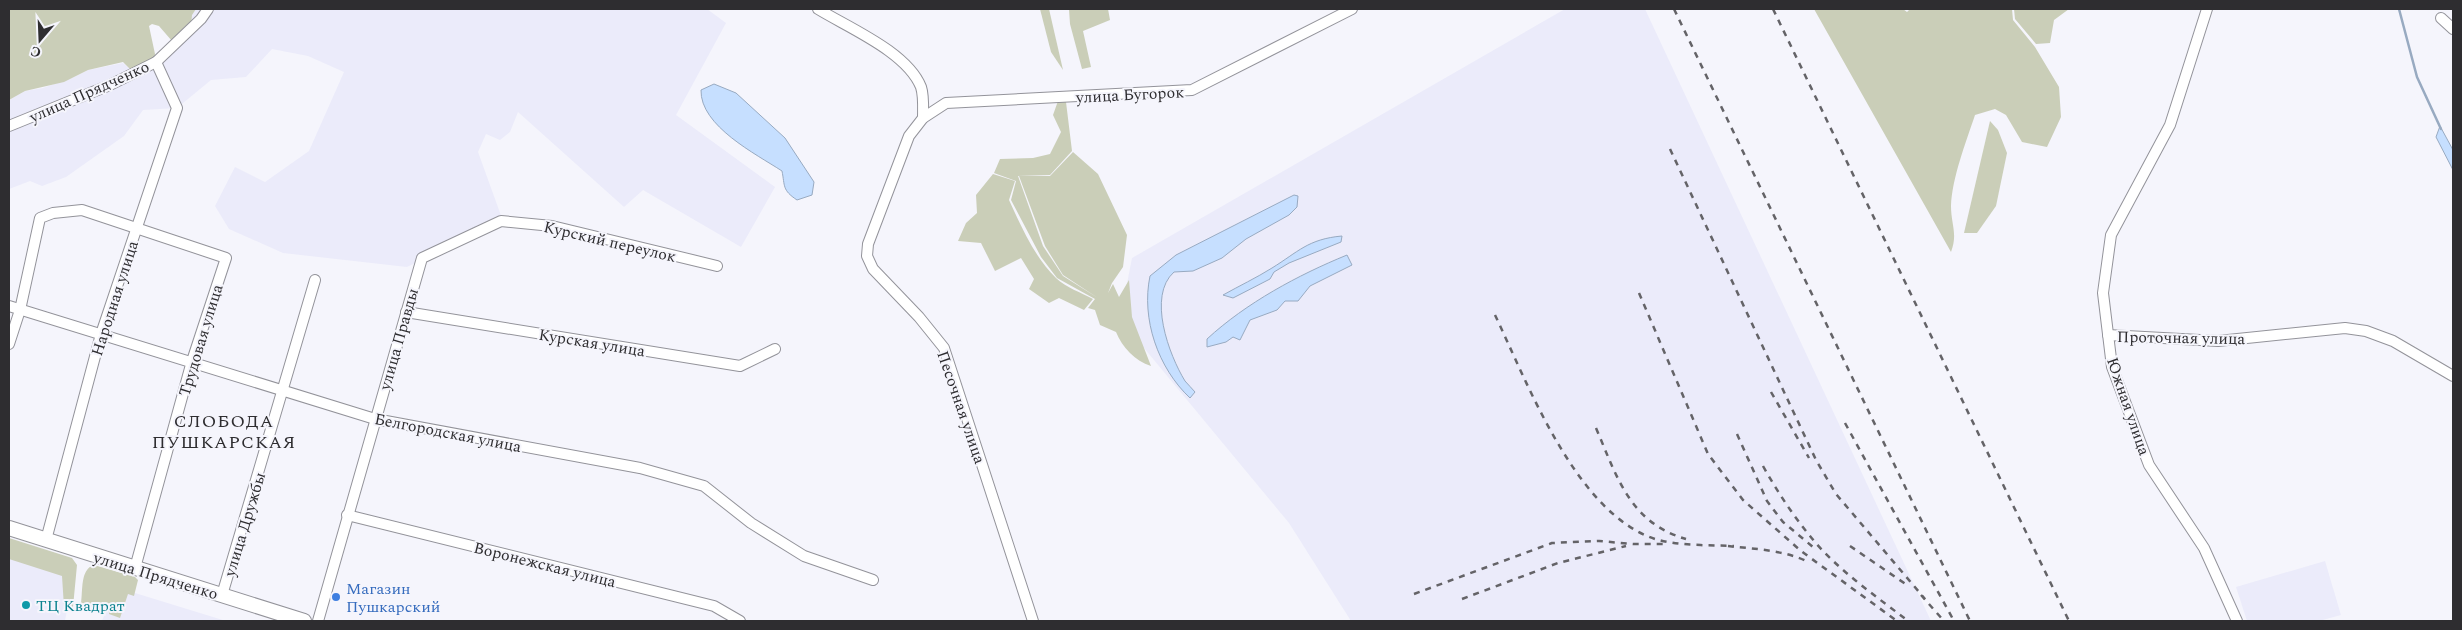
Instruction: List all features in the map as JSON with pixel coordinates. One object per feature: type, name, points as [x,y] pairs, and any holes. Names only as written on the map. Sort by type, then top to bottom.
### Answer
[{"type":"main road","name":"улица Прядченко","points":[[9,528],[304,621]]},
{"type":"street","name":"улица Прядченко","points":[[9,126],[110,84],[156,62],[201,20],[208,9]]},
{"type":"street","points":[[818,9],[889,52],[909,68],[921,88],[923,118]]},
{"type":"street","name":"улица Бугорок","points":[[923,118],[946,103],[1192,90],[1352,9]]},
{"type":"street","name":"Южная улица","points":[[2207,9],[2170,125],[2112,235],[2104,293],[2112,367],[2148,465],[2204,548],[2237,621]]},
{"type":"street","points":[[2441,18],[2453,29]]},
{"type":"street","name":"Народная улица","points":[[46,540],[101,334],[177,108],[156,62]]},
{"type":"street","name":"Песочная улица","points":[[923,118],[908,136],[868,244],[867,256],[873,269],[919,317],[944,348],[1033,621]]},
{"type":"street","points":[[9,344],[20,310],[40,218],[53,213],[82,210],[137,228]]},
{"type":"street","name":"Курский переулок","points":[[502,221],[552,226],[717,266]]},
{"type":"street","name":"улица Правды","points":[[318,621],[374,418],[422,258],[502,221]]},
{"type":"street","name":"Трудовая улица","points":[[135,568],[192,361],[226,258],[137,228]]},
{"type":"street","name":"улица Дружбы","points":[[222,595],[315,280]]},
{"type":"street","name":"Белгородская улица","points":[[9,306],[374,418],[640,468],[704,486],[751,523],[804,556],[874,580]]},
{"type":"street","name":"Курская улица","points":[[406,312],[740,366],[775,349]]},
{"type":"street","name":"Проточная улица","points":[[2108,335],[2218,341],[2345,328],[2366,331],[2392,341],[2453,376]]},
{"type":"street","name":"Воронежская улица","points":[[347,514],[714,606],[740,621]]},
{"type":"shaded area","points":[[196,9],[707,9],[726,23],[676,115],[775,187],[741,247],[643,190],[624,207],[518,112],[510,132],[500,140],[486,134],[478,152],[503,221],[407,267],[283,253],[229,229],[215,206],[235,167],[265,182],[309,151],[344,72],[308,56],[272,49],[246,77],[211,80],[177,108],[143,110],[124,136],[66,177],[42,186],[30,181],[9,189],[9,100],[25,91],[43,88],[88,70],[123,63],[130,69],[154,61]]},
{"type":"shaded area","points":[[1565,9],[1645,9],[1931,621],[1351,621],[1289,523],[1120,319],[1132,258]]},
{"type":"shaded area","points":[[9,549],[65,568],[69,599],[65,621],[9,621]]},
{"type":"shaded area","points":[[2325,561],[2341,615],[2319,621],[2247,621],[2236,587]]},
{"type":"shaded area","points":[[122,589],[226,621],[102,621],[105,613]]},
{"type":"green space","points":[[9,9],[196,9],[192,15],[191,25],[172,41],[159,26],[152,24],[149,26],[155,54],[154,61],[130,69],[123,62],[88,70],[64,82],[25,91],[9,100]]},
{"type":"green space","points":[[1040,9],[1049,9],[1063,70],[1051,52]]},
{"type":"green space","points":[[1069,9],[1108,9],[1110,20],[1083,31],[1091,67],[1082,69],[1070,24]]},
{"type":"green space","points":[[1814,9],[1903,9],[1907,12],[1910,9],[2012,9],[2013,20],[2035,47],[2059,87],[2061,117],[2047,147],[2022,142],[2006,115],[1995,109],[1975,115],[1960,160],[1952,195],[1951,212],[1954,240],[1951,252]]},
{"type":"green space","points":[[2014,9],[2069,9],[2054,20],[2050,43],[2036,44],[2015,19]]},
{"type":"green space","points":[[1058,101],[1066,102],[1072,151],[1050,175],[1018,176],[1043,246],[1063,276],[1098,298],[1063,275],[1045,246],[1019,176],[1050,176],[1073,152],[1098,174],[1127,235],[1123,267],[1112,283],[1108,293],[1113,284],[1119,297],[1129,280],[1132,317],[1151,366],[1140,361],[1130,353],[1116,332],[1100,325],[1095,310],[1088,308],[1095,299],[1057,278],[1041,257],[1011,200],[1016,181],[994,173],[1000,159],[1033,158],[1050,154],[1061,132],[1053,115]]},
{"type":"green space","points":[[1990,121],[1998,130],[2007,153],[1996,206],[1977,233],[1964,233]]},
{"type":"green space","points":[[993,174],[1015,181],[1009,200],[1029,241],[1041,261],[1056,278],[1093,299],[1084,310],[1059,298],[1049,303],[1029,289],[1034,279],[1021,258],[995,271],[981,243],[958,241],[966,223],[977,213],[976,195]]},
{"type":"green space","points":[[9,538],[72,558],[77,565],[73,607],[65,609],[64,607],[62,576],[9,559]]},
{"type":"green space","points":[[94,565],[135,577],[138,580],[134,596],[128,594],[120,618],[109,614],[109,612],[81,603],[84,576],[86,571]]},
{"type":"water","points":[[714,84],[736,93],[785,138],[814,182],[812,195],[797,200],[785,187],[782,171],[731,138],[719,127],[703,103],[701,90]]},
{"type":"water","points":[[2440,126],[2453,150],[2453,170],[2436,137]]},
{"type":"water","points":[[1294,195],[1298,196],[1297,207],[1289,215],[1246,239],[1222,258],[1193,271],[1174,272],[1166,283],[1162,296],[1161,310],[1163,326],[1179,370],[1185,381],[1195,392],[1190,398],[1169,372],[1155,342],[1150,326],[1148,309],[1150,276],[1176,255]]},
{"type":"water","points":[[1342,236],[1341,242],[1289,263],[1274,272],[1270,279],[1233,298],[1223,295],[1266,272],[1312,243]]},
{"type":"water","points":[[1347,255],[1352,265],[1310,286],[1298,301],[1285,301],[1277,310],[1250,320],[1240,340],[1233,337],[1226,342],[1207,347],[1207,339],[1256,302],[1291,281]]},
{"type":"waterway","points":[[2399,9],[2417,77],[2441,129]]},
{"type":"railway","points":[[1674,9],[1970,621]]},
{"type":"railway","points":[[1773,9],[2069,621]]},
{"type":"railway","points":[[1670,149],[1816,460],[1836,494],[1925,599]]},
{"type":"railway","points":[[1639,293],[1708,454],[1743,500],[1801,551],[1897,621]]},
{"type":"railway","points":[[1495,315],[1539,409],[1558,443],[1578,475],[1601,503],[1627,525],[1655,539],[1684,544],[1734,546]]},
{"type":"railway","points":[[1771,392],[1809,458]]},
{"type":"railway","points":[[1845,423],[1954,621]]},
{"type":"railway","points":[[1596,428],[1619,480],[1638,510],[1651,522],[1667,532],[1686,539]]},
{"type":"railway","points":[[1737,434],[1767,501],[1783,522],[1813,547]]},
{"type":"railway","points":[[1763,466],[1791,511],[1820,548],[1857,582],[1908,621]]},
{"type":"railway","points":[[1414,594],[1552,543],[1599,541],[1663,544]]},
{"type":"railway","points":[[1462,599],[1558,563],[1626,546]]},
{"type":"railway","points":[[1728,546],[1779,552],[1808,562]]},
{"type":"railway","points":[[1850,546],[1907,585]]},
{"type":"railway","points":[[1921,595],[1944,621]]},
{"type":"place","name":"Магазин Пушкарский","points":[[336,597]]},
{"type":"place","name":"ТЦ Квадрат","points":[[26,605]]},
{"type":"district","name":"СЛОБОДА ПУШКАРСКАЯ","points":[[224,431]]}]
